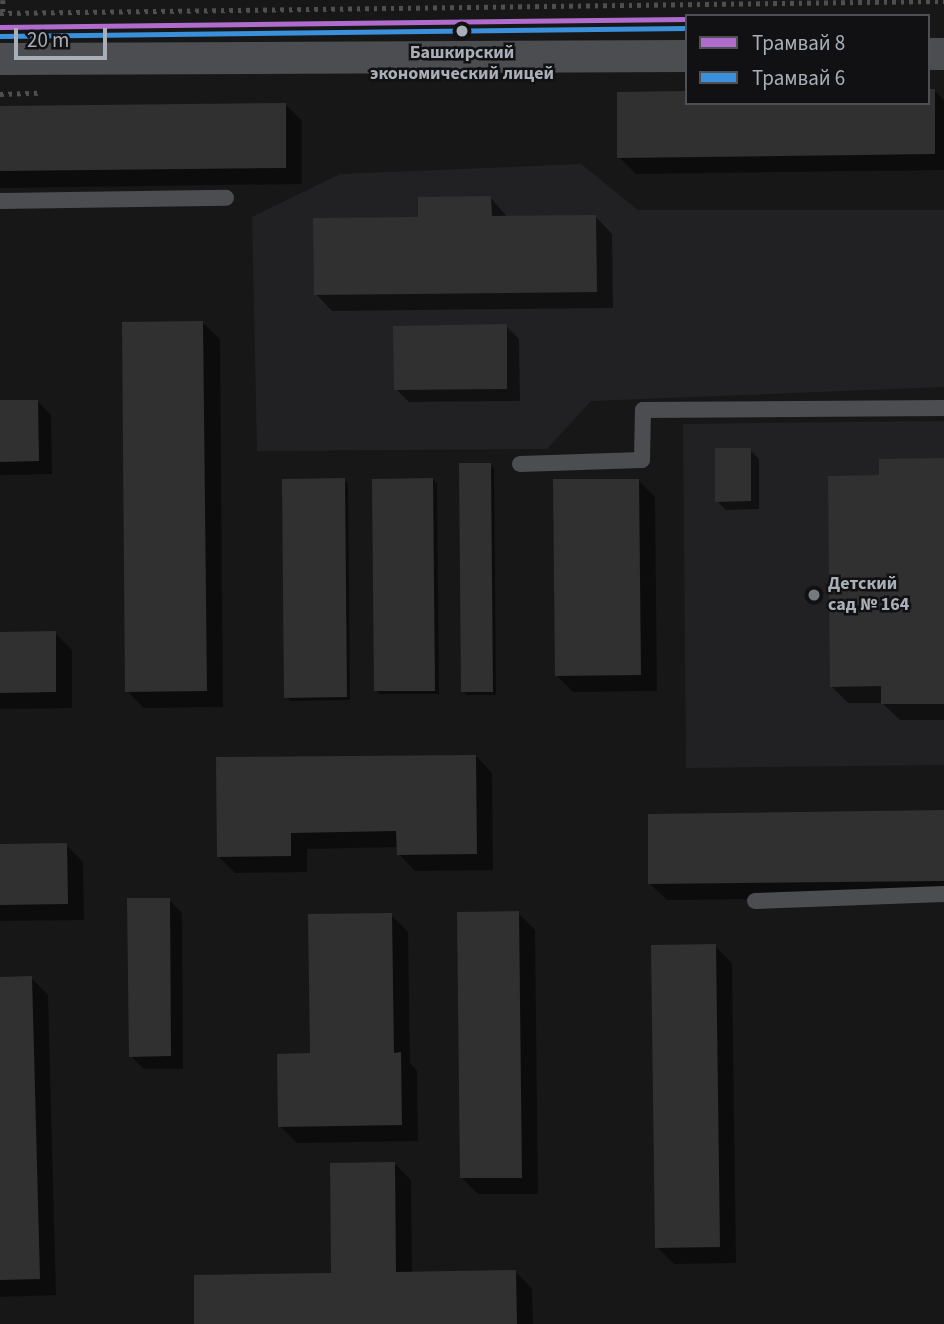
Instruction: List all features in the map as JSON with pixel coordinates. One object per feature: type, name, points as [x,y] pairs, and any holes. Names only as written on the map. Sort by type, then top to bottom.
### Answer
[{"type":"street","points":[[0,59],[685,56]]},
{"type":"lane","points":[[0,201],[226,198]]},
{"type":"lane","points":[[520,464],[642,460],[643,411],[944,408]]},
{"type":"lane","points":[[755,901],[944,894]]},
{"type":"path","points":[[3,0],[2,13],[944,1]]},
{"type":"shaded area","points":[[581,164],[638,210],[944,210],[944,387],[591,401],[547,449],[257,451],[252,217],[340,174]]},
{"type":"shaded area","name":"Детский сад № 164","points":[[944,421],[944,765],[686,768],[683,424]]},
{"type":"building","points":[[930,89],[935,89],[935,154],[617,158],[617,92],[685,91],[685,105],[930,105]]},
{"type":"building","points":[[286,103],[286,168],[0,171],[0,106]]},
{"type":"building","points":[[491,196],[492,216],[596,215],[597,292],[314,295],[313,218],[418,217],[418,197]]},
{"type":"building","points":[[203,321],[207,691],[125,692],[122,322]]},
{"type":"building","points":[[507,324],[507,389],[394,390],[393,326]]},
{"type":"building","points":[[0,400],[38,400],[39,461],[0,462]]},
{"type":"building","points":[[715,448],[751,448],[751,501],[715,502]]},
{"type":"building","points":[[944,458],[944,704],[881,704],[881,686],[830,687],[828,476],[879,475],[879,459]]},
{"type":"building","points":[[459,463],[491,463],[493,692],[461,692]]},
{"type":"building","points":[[345,478],[347,697],[284,698],[282,479]]},
{"type":"building","points":[[433,478],[435,691],[374,691],[372,479]]},
{"type":"building","points":[[553,479],[639,479],[641,675],[555,676]]},
{"type":"building","points":[[56,631],[56,692],[0,693],[0,632]]},
{"type":"building","points":[[476,755],[477,854],[397,855],[396,831],[291,833],[291,856],[217,857],[216,757]]},
{"type":"building","points":[[944,810],[944,881],[648,884],[648,814]]},
{"type":"building","points":[[67,843],[68,904],[0,905],[0,844]]},
{"type":"building","points":[[127,898],[170,898],[171,1056],[129,1057]]},
{"type":"building","points":[[519,911],[522,1178],[460,1178],[457,912]]},
{"type":"building","points":[[392,913],[394,1053],[401,1052],[402,1125],[278,1127],[277,1054],[310,1053],[308,914]]},
{"type":"building","points":[[716,944],[720,1247],[655,1248],[651,945]]},
{"type":"building","points":[[32,976],[40,1279],[0,1280],[0,977]]},
{"type":"building","points":[[395,1162],[396,1272],[516,1270],[517,1324],[194,1324],[194,1275],[331,1273],[330,1163]]},
{"type":"tram line","name":"8","points":[[0,27],[685,19]]},
{"type":"tram line","name":"6","points":[[0,36],[685,28]]},
{"type":"place","name":"Башкирский экономический лицей","points":[[462,31]]},
{"type":"place","name":"Детский сад № 164","points":[[814,595]]}]
